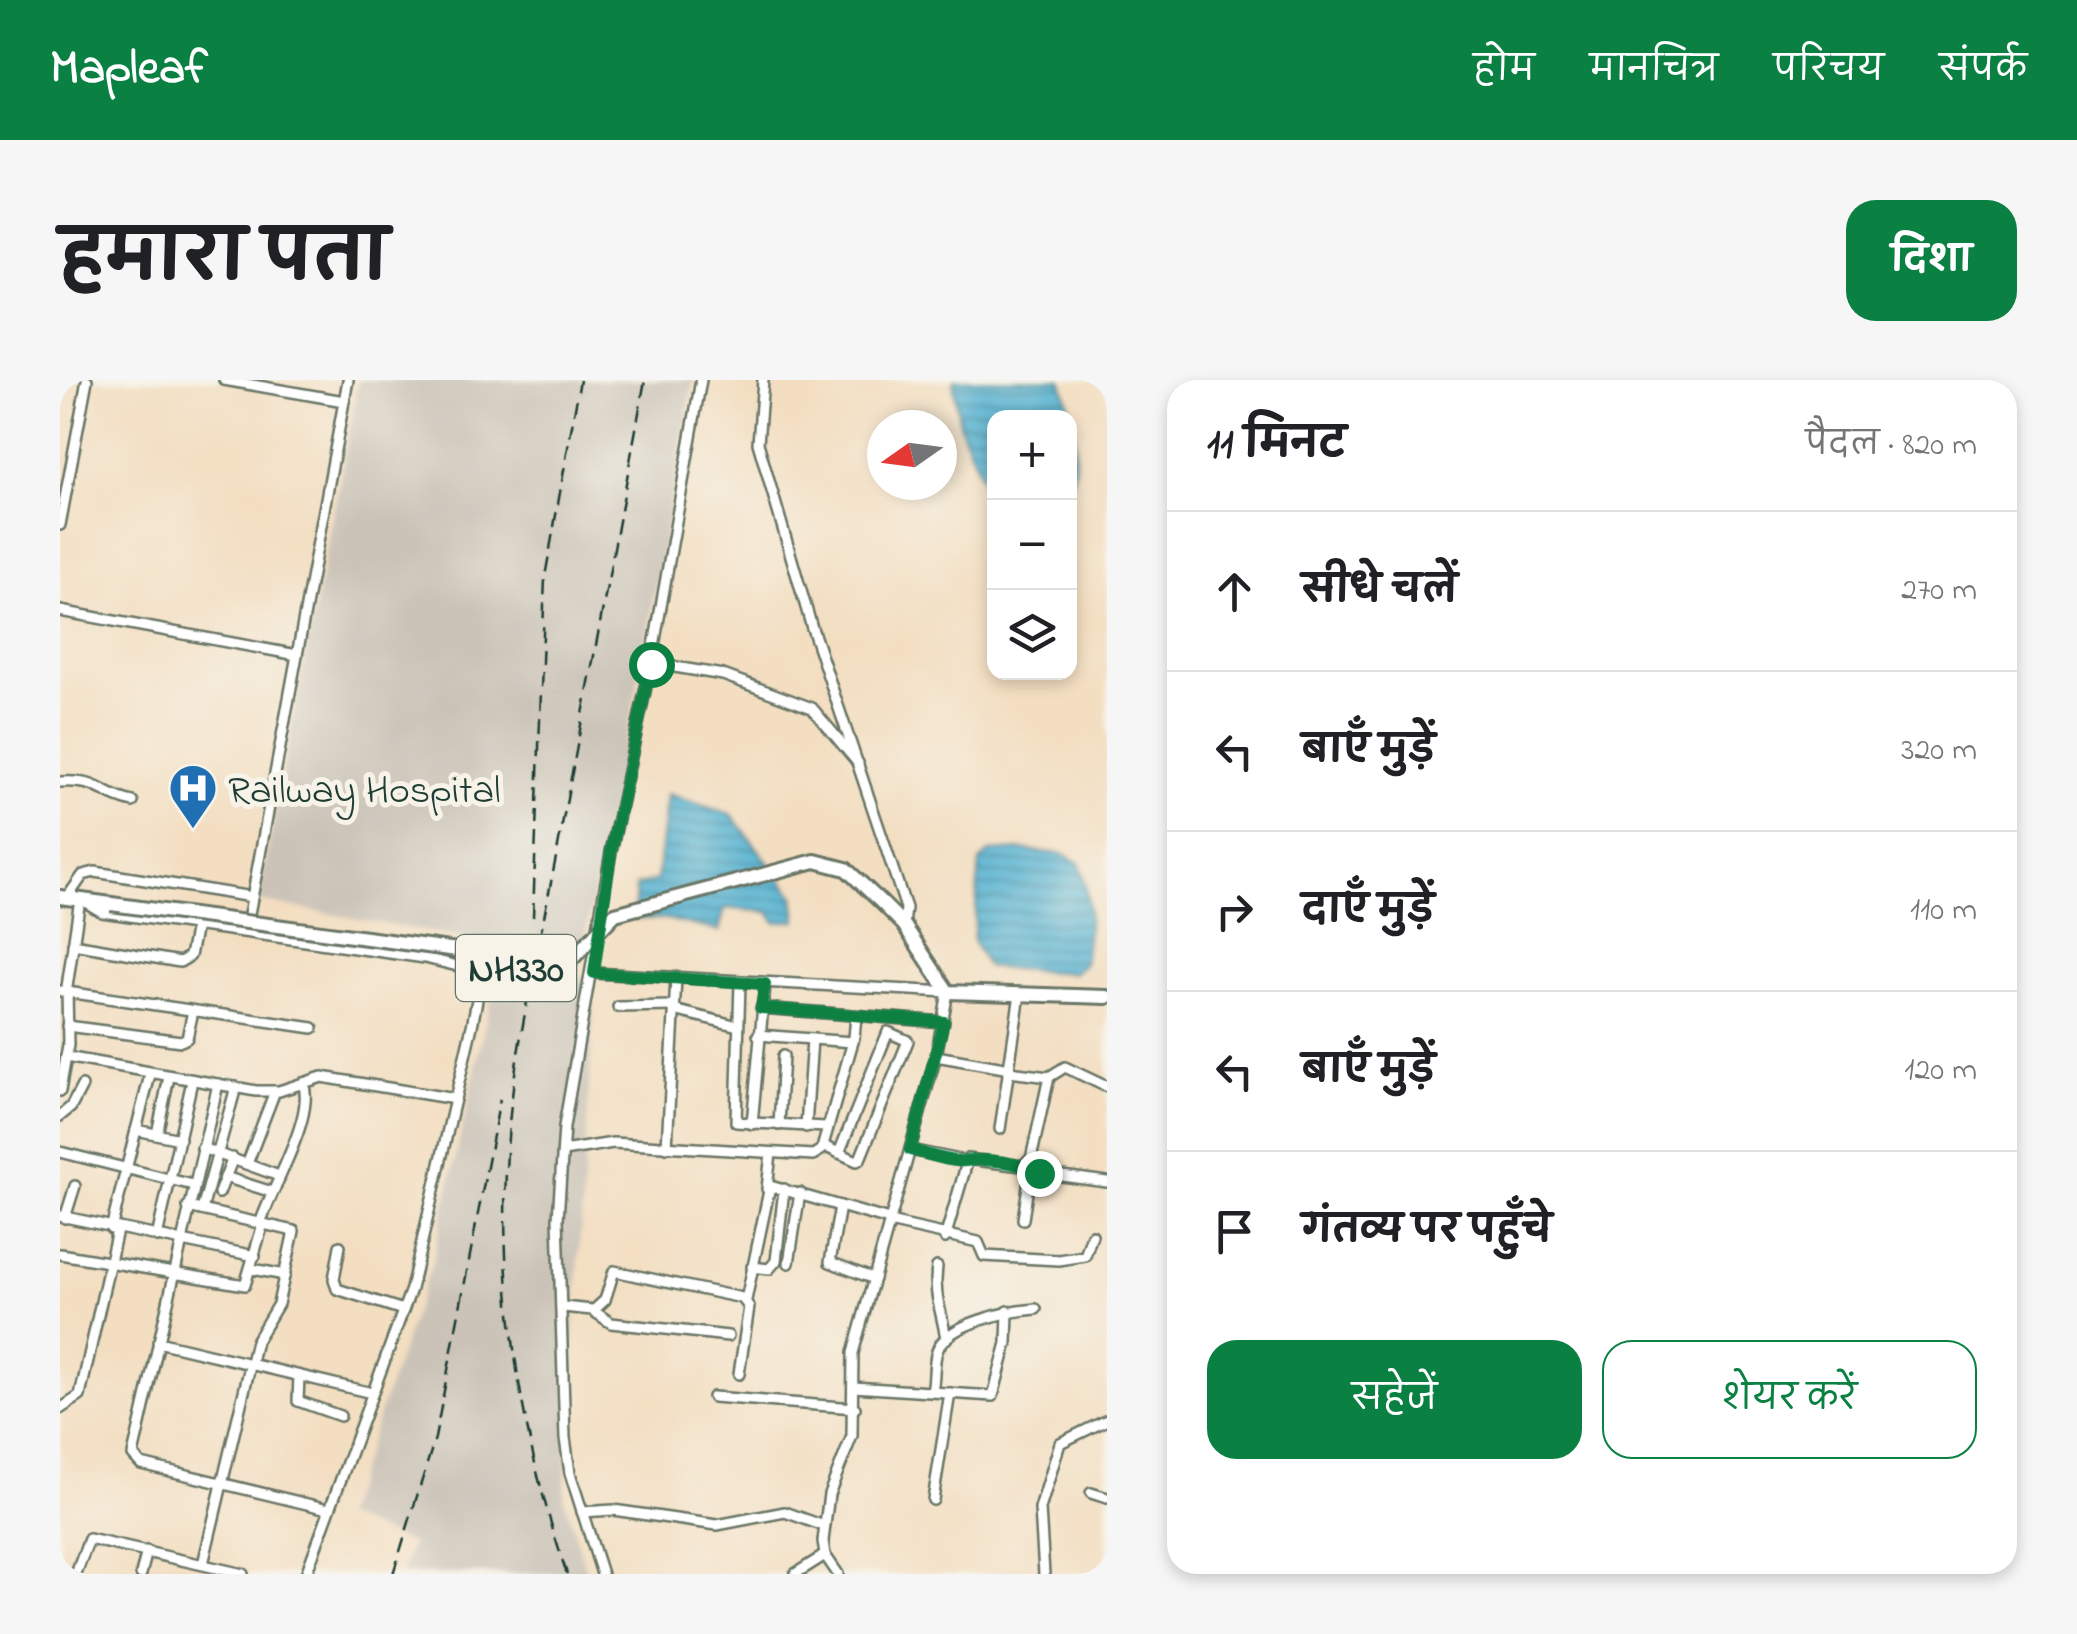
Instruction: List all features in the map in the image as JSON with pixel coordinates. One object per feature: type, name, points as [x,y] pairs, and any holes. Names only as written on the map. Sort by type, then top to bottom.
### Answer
[{"type":"highway","name":"NH330","points":[[69,898],[469,952],[531,974],[570,961],[615,914],[815,861],[846,869],[881,902],[904,925],[948,992]]},
{"type":"highway","points":[[948,992],[1107,997]]},
{"type":"street","points":[[60,525],[86,380]]},
{"type":"street","points":[[224,380],[344,402]]},
{"type":"street","points":[[246,933],[348,380]]},
{"type":"street","points":[[602,1574],[582,1512],[566,1438],[558,1219],[563,1151],[608,871],[651,664],[701,380]]},
{"type":"street","points":[[763,380],[758,443],[906,908],[904,925]]},
{"type":"street","points":[[60,611],[297,655]]},
{"type":"street","points":[[651,664],[723,676],[812,708],[840,736],[858,762]]},
{"type":"street","points":[[60,782],[97,784],[114,798],[133,802]]},
{"type":"street","points":[[60,1089],[67,1026],[64,992],[74,944],[69,898],[83,875],[95,872],[252,897]]},
{"type":"street","points":[[69,898],[102,912],[425,958],[478,971],[481,979],[404,1310],[306,1574]]},
{"type":"street","points":[[74,944],[180,962],[190,956],[196,926]]},
{"type":"street","points":[[594,973],[948,992],[936,1056],[853,1353],[852,1436],[830,1494],[824,1526],[825,1555],[838,1574]]},
{"type":"street","points":[[667,1146],[676,978]]},
{"type":"street","points":[[740,982],[736,1120],[825,1128]]},
{"type":"street","points":[[752,1124],[765,984]]},
{"type":"street","points":[[64,992],[313,1028]]},
{"type":"street","points":[[1000,1130],[1020,994]]},
{"type":"street","points":[[618,1007],[674,1008],[738,1026]]},
{"type":"street","points":[[761,1008],[944,1022]]},
{"type":"street","points":[[67,1026],[181,1041],[186,1038],[193,1011]]},
{"type":"street","points":[[839,1152],[888,1032],[906,1037],[860,1159],[839,1152],[826,1147],[820,1142],[853,1042],[856,1016]]},
{"type":"street","points":[[758,1035],[853,1042]]},
{"type":"street","points":[[806,1127],[812,1039]]},
{"type":"street","points":[[64,1054],[150,1075],[275,1092],[322,1076],[455,1100]]},
{"type":"street","points":[[779,1126],[784,1056]]},
{"type":"street","points":[[936,1056],[1049,1078]]},
{"type":"street","points":[[1022,1219],[1029,1166],[1049,1078],[1065,1067],[1107,1087]]},
{"type":"street","points":[[60,1409],[80,1396],[126,1169],[150,1075]]},
{"type":"street","points":[[157,1134],[170,1078]]},
{"type":"street","points":[[157,1237],[192,1081]]},
{"type":"street","points":[[60,1254],[245,1285],[272,1192],[301,1122],[307,1093],[303,1083]]},
{"type":"street","points":[[218,1084],[134,1446],[136,1460],[328,1509]]},
{"type":"street","points":[[60,1116],[71,1108],[82,1086]]},
{"type":"street","points":[[202,1210],[236,1087]]},
{"type":"street","points":[[247,1164],[275,1092]]},
{"type":"street","points":[[136,1130],[180,1139]]},
{"type":"street","points":[[563,1151],[606,1144],[813,1155],[826,1147]]},
{"type":"street","points":[[202,1148],[279,1176]]},
{"type":"street","points":[[910,1150],[965,1161],[975,1157],[1029,1166],[1039,1173],[1107,1182]]},
{"type":"street","points":[[60,1152],[194,1185]]},
{"type":"street","points":[[740,1374],[746,1300],[771,1153]]},
{"type":"street","points":[[218,1194],[233,1158]]},
{"type":"street","points":[[945,1238],[965,1161]]},
{"type":"street","points":[[225,1177],[272,1192]]},
{"type":"street","points":[[74,1186],[63,1217],[256,1256]]},
{"type":"street","points":[[752,1267],[768,1269],[776,1261],[784,1189]]},
{"type":"street","points":[[767,1190],[800,1192],[945,1238],[979,1243],[984,1256],[1059,1260],[1087,1254],[1092,1236]]},
{"type":"street","points":[[789,1263],[800,1192]]},
{"type":"street","points":[[188,1206],[294,1231],[278,1304],[256,1342],[250,1364],[205,1568]]},
{"type":"street","points":[[840,1206],[828,1259],[874,1279]]},
{"type":"street","points":[[340,1246],[336,1289],[404,1310]]},
{"type":"street","points":[[936,1267],[933,1294],[942,1311],[946,1339]]},
{"type":"street","points":[[252,1269],[284,1275]]},
{"type":"street","points":[[594,1310],[607,1296],[614,1271],[746,1300]]},
{"type":"street","points":[[563,1307],[594,1310],[610,1323],[728,1336]]},
{"type":"street","points":[[932,1391],[937,1351],[946,1339],[987,1316],[1036,1308]]},
{"type":"street","points":[[854,1387],[995,1393],[1007,1344],[1008,1311]]},
{"type":"street","points":[[158,1342],[372,1393]]},
{"type":"street","points":[[299,1376],[298,1401],[340,1416]]},
{"type":"street","points":[[933,1500],[950,1392]]},
{"type":"street","points":[[713,1397],[855,1408]]},
{"type":"street","points":[[1044,1574],[1040,1508],[1060,1444],[1069,1435],[1106,1422]]},
{"type":"street","points":[[1091,1493],[1107,1498]]},
{"type":"street","points":[[582,1512],[612,1510],[717,1526],[786,1512],[824,1526]]},
{"type":"street","points":[[76,1574],[89,1540],[244,1574]]},
{"type":"street","points":[[142,1574],[147,1551]]},
{"type":"street","points":[[795,1574],[825,1555]]},
{"type":"shaded area","points":[[359,380],[693,380],[643,658],[578,970],[594,1007],[564,1498],[587,1574],[402,1574],[412,1543],[343,1517],[433,1260],[503,945],[258,901]]},
{"type":"water","points":[[953,380],[1061,380],[1069,410],[987,410],[987,491],[960,427]]},
{"type":"water","points":[[667,794],[732,815],[794,896],[797,920],[776,922],[769,912],[725,908],[719,931],[667,919],[634,918],[636,886],[657,880]]},
{"type":"water","points":[[990,852],[1063,854],[1079,863],[1088,900],[1088,926],[1084,964],[1073,973],[987,967],[973,941],[980,862]]},
{"type":"railway","points":[[533,917],[545,577],[580,380]]},
{"type":"railway","points":[[567,1574],[533,1456],[512,1334],[505,1211],[507,1150],[524,1021],[645,380]]},
{"type":"railway","points":[[393,1574],[435,1438],[500,1099]]},
{"type":"place","name":"Railway Hospital","points":[[193,830]]},
{"type":"route","points":[[651,664],[611,852],[594,973],[765,984],[761,1008],[944,1022],[910,1150],[965,1161],[975,1157],[1027,1164],[1039,1173]]}]
